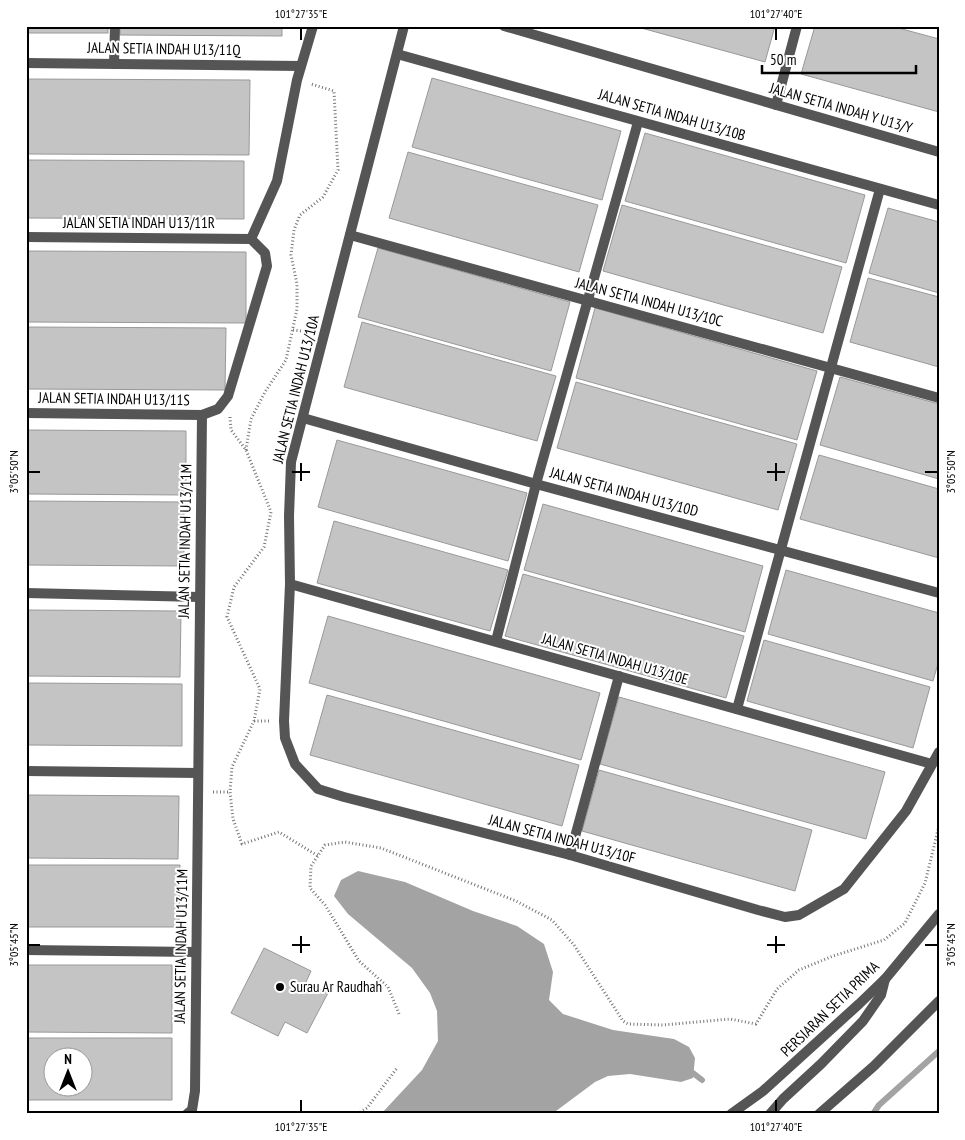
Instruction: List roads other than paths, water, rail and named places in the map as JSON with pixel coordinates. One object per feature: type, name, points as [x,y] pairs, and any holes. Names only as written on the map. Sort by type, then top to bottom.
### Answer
[{"type":"street","points":[[114,64],[115,26]]},
{"type":"street","points":[[202,415],[218,409],[228,396],[267,266],[264,254],[251,239],[277,181],[297,80],[313,26]]},
{"type":"street","name":"JALAN SETIA INDAH U13/10A","points":[[318,788],[295,764],[285,738],[284,721],[290,584],[288,516],[291,462],[404,26]]},
{"type":"street","name":"JALAN SETIA INDAH Y U13/Y","points":[[504,26],[939,152]]},
{"type":"street","points":[[776,105],[797,26]]},
{"type":"street","name":"JALAN SETIA INDAH U13/10B","points":[[397,54],[939,205]]},
{"type":"street","name":"JALAN SETIA INDAH U13/11Q","points":[[26,63],[301,66]]},
{"type":"street","points":[[496,641],[536,484],[638,122]]},
{"type":"street","points":[[737,709],[880,189]]},
{"type":"street","name":"JALAN SETIA INDAH U13/10C","points":[[350,235],[939,398]]},
{"type":"street","name":"JALAN SETIA INDAH U13/11R","points":[[26,237],[251,239]]},
{"type":"street","name":"JALAN SETIA INDAH U13/11S","points":[[26,413],[202,415]]},
{"type":"street","name":"JALAN SETIA INDAH U13/11M","points":[[187,1114],[192,1110],[195,1091],[202,415]]},
{"type":"street","name":"JALAN SETIA INDAH U13/10D","points":[[303,418],[536,484],[939,593]]},
{"type":"street","name":"JALAN SETIA INDAH U13/10E","points":[[290,584],[932,764]]},
{"type":"street","points":[[26,593],[200,597]]},
{"type":"street","points":[[570,855],[619,676]]},
{"type":"street","points":[[932,764],[939,752]]},
{"type":"street","name":"JALAN SETIA INDAH U13/10F","points":[[318,788],[354,800],[570,855],[758,910],[785,916],[799,915],[844,889],[906,811],[932,764]]},
{"type":"street","points":[[26,771],[198,773]]},
{"type":"street","name":"PERSIARAN SETIA PRIMA","points":[[731,1114],[763,1092],[859,1004],[886,978],[939,914]]},
{"type":"street","points":[[26,950],[196,952]]},
{"type":"street","points":[[770,1114],[863,1021],[881,995],[886,978]]},
{"type":"street","points":[[823,1112],[874,1066],[939,1001]]},
{"type":"waterway","points":[[873,1114],[879,1105],[939,1051]]},
{"type":"waterway","points":[[693,1073],[702,1080]]},
{"type":"place","name":"Surau Ar Raudhah","points":[[280,987]]}]
